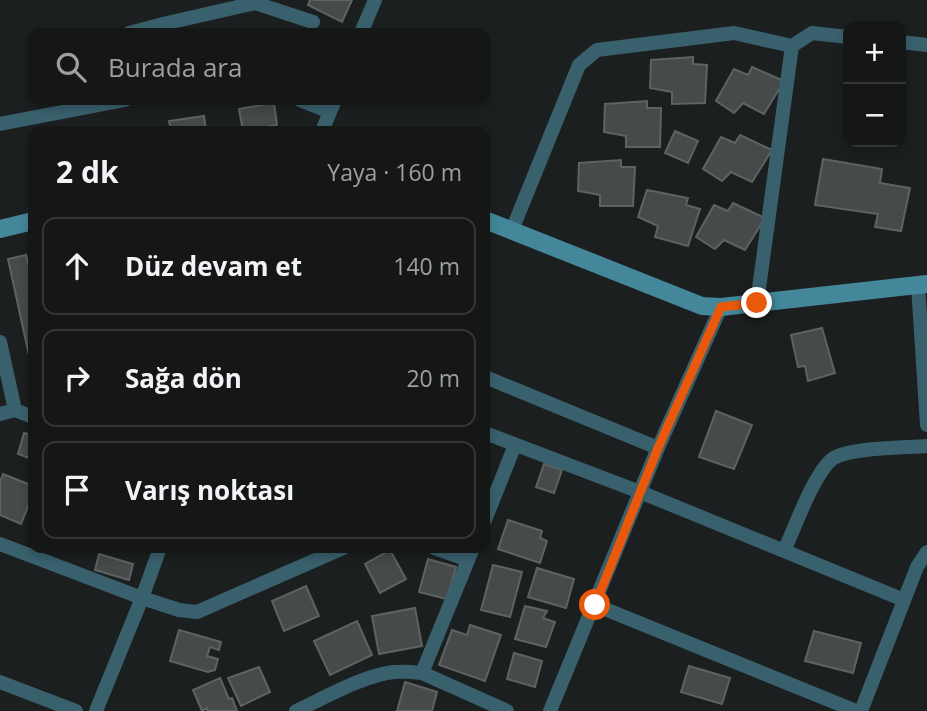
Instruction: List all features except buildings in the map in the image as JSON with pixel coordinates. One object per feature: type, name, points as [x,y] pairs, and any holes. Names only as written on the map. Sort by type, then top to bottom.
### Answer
[{"type":"street","points":[[363,28],[375,0]]},
{"type":"street","points":[[148,28],[255,3],[313,22]]},
{"type":"street","points":[[512,230],[579,65],[597,50],[734,33],[792,46],[812,33],[843,36]]},
{"type":"street","points":[[906,43],[927,45]]},
{"type":"street","points":[[757,303],[792,46]]},
{"type":"street","points":[[0,124],[81,105]]},
{"type":"street","points":[[324,126],[332,106]]},
{"type":"street","points":[[0,229],[28,222]]},
{"type":"street","points":[[490,222],[702,306],[721,307],[922,285],[927,425]]},
{"type":"street","points":[[551,711],[658,448],[721,307]]},
{"type":"street","points":[[0,342],[15,410]]},
{"type":"street","points":[[490,379],[658,448]]},
{"type":"street","points":[[0,414],[15,410],[28,415]]},
{"type":"street","points":[[490,435],[640,492],[905,600]]},
{"type":"street","points":[[490,508],[515,445]]},
{"type":"street","points":[[784,551],[817,478],[833,458],[856,451],[927,446]]},
{"type":"street","points":[[0,544],[142,598],[179,610],[197,612],[332,553]]},
{"type":"street","points":[[595,605],[858,711],[918,567],[927,552]]},
{"type":"street","points":[[96,711],[158,553]]},
{"type":"street","points":[[422,673],[471,554]]},
{"type":"street","points":[[296,711],[312,708],[370,677],[393,672],[422,673],[507,711]]},
{"type":"street","points":[[0,682],[76,711]]},
{"type":"route","points":[[595,605],[658,448],[721,307],[757,303]]}]
